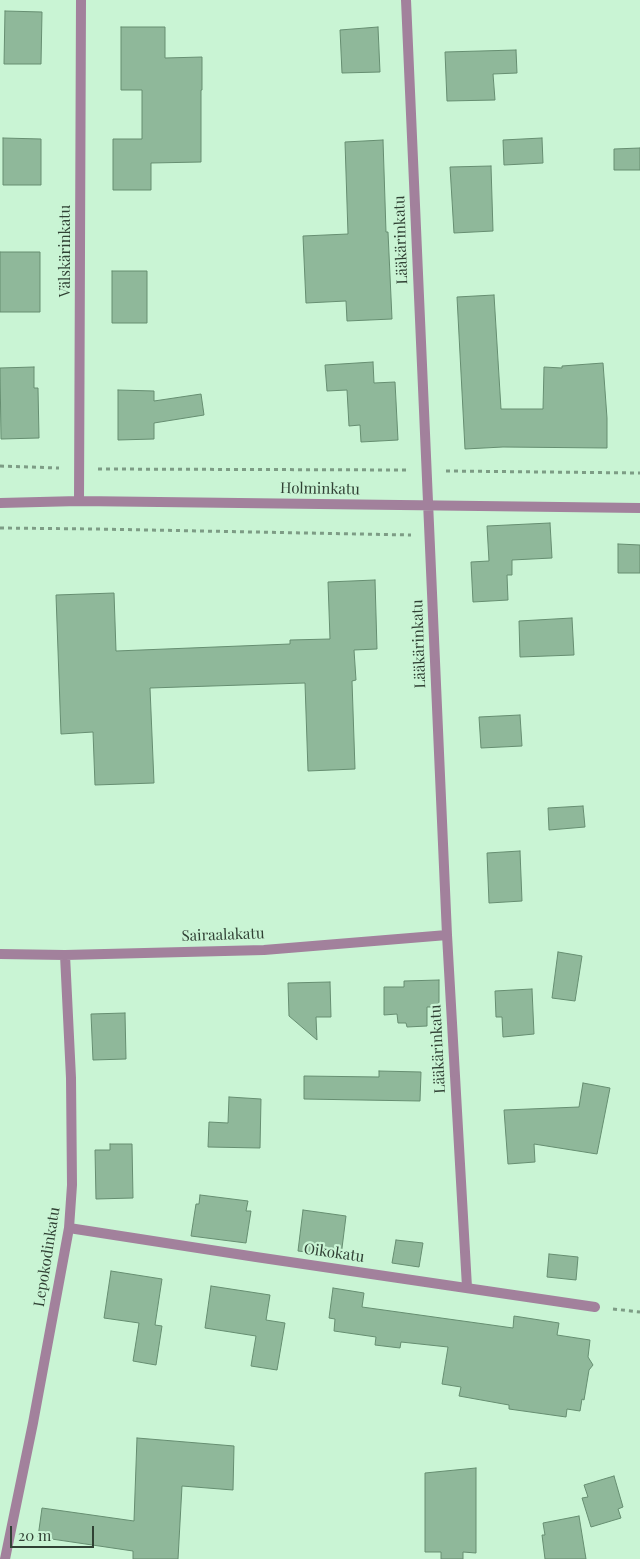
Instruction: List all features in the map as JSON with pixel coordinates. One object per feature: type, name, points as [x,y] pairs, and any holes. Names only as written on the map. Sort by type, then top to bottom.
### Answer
[{"type":"street","name":"Välskärinkatu","points":[[80,0],[80,501]]},
{"type":"street","name":"Lääkärinkatu","points":[[406,0],[447,935],[466,1287]]},
{"type":"street","name":"Holminkatu","points":[[0,503],[80,501],[640,508]]},
{"type":"street","name":"Sairaalakatu","points":[[0,954],[64,955],[264,950],[447,935]]},
{"type":"street","name":"Lepokodinkatu","points":[[5,1559],[33,1423],[69,1228],[72,1185],[71,1078],[64,955]]},
{"type":"street","name":"Oikokatu","points":[[69,1228],[595,1307]]},
{"type":"path","points":[[0,466],[80,469],[640,473]]},
{"type":"path","points":[[0,528],[430,536]]},
{"type":"path","points":[[595,1307],[640,1312]]},
{"type":"building","points":[[5,11],[42,12],[41,64],[4,64]]},
{"type":"building","points":[[121,27],[165,27],[165,58],[202,57],[201,162],[151,163],[151,190],[113,190],[113,139],[142,139],[142,90],[121,90]]},
{"type":"building","points":[[378,27],[380,72],[342,73],[340,30]]},
{"type":"building","points":[[516,50],[517,73],[493,74],[495,100],[447,101],[445,52]]},
{"type":"building","points":[[3,138],[41,139],[41,185],[3,185]]},
{"type":"building","points":[[542,138],[543,163],[504,165],[503,140]]},
{"type":"building","points":[[383,140],[386,232],[388,232],[392,319],[347,321],[346,301],[306,303],[303,236],[348,234],[345,142]]},
{"type":"building","points":[[640,148],[640,170],[614,170],[614,149]]},
{"type":"building","points":[[491,166],[493,231],[454,233],[450,167]]},
{"type":"building","points":[[0,252],[40,252],[40,312],[0,312]]},
{"type":"building","points":[[112,271],[147,271],[147,323],[112,323]]},
{"type":"building","points":[[494,295],[501,409],[543,409],[544,367],[562,368],[562,366],[603,363],[607,448],[503,447],[465,449],[457,297]]},
{"type":"building","points":[[373,362],[374,383],[395,382],[398,440],[361,442],[360,425],[349,426],[347,390],[327,391],[325,365]]},
{"type":"building","points":[[34,367],[34,388],[38,388],[39,438],[1,439],[0,368]]},
{"type":"building","points":[[118,390],[154,391],[154,401],[201,394],[204,415],[154,423],[154,439],[118,440]]},
{"type":"building","points":[[550,523],[552,558],[512,560],[512,575],[507,575],[508,600],[473,602],[471,562],[489,561],[487,526]]},
{"type":"building","points":[[618,544],[640,545],[640,573],[618,573]]},
{"type":"building","points":[[375,580],[377,649],[354,650],[356,680],[352,681],[355,769],[308,771],[305,683],[150,688],[154,783],[95,785],[93,732],[61,734],[56,595],[114,593],[116,651],[290,644],[290,640],[330,639],[328,582]]},
{"type":"building","points":[[572,618],[574,655],[520,657],[519,621]]},
{"type":"building","points":[[520,715],[522,746],[481,748],[479,717]]},
{"type":"building","points":[[583,806],[585,827],[549,830],[548,808]]},
{"type":"building","points":[[520,851],[522,901],[489,903],[487,853]]},
{"type":"building","points":[[558,952],[582,956],[575,1001],[552,998]]},
{"type":"building","points":[[439,980],[439,1007],[427,1007],[427,1026],[407,1027],[406,1023],[398,1023],[397,1014],[384,1015],[384,987],[404,987],[404,981]]},
{"type":"building","points":[[330,982],[331,1017],[316,1017],[317,1040],[289,1016],[288,983]]},
{"type":"building","points":[[532,989],[534,1034],[503,1037],[502,1017],[496,1017],[495,991]]},
{"type":"building","points":[[125,1013],[126,1059],[93,1060],[91,1014]]},
{"type":"building","points":[[379,1071],[421,1072],[420,1101],[304,1099],[304,1076],[379,1077]]},
{"type":"building","points":[[583,1083],[610,1088],[597,1154],[534,1144],[535,1162],[508,1164],[504,1110],[579,1107]]},
{"type":"building","points":[[229,1097],[261,1099],[260,1148],[208,1147],[209,1122],[228,1123]]},
{"type":"building","points":[[110,1144],[132,1144],[133,1198],[96,1199],[95,1150],[110,1150]]},
{"type":"building","points":[[200,1195],[248,1201],[246,1211],[251,1211],[246,1243],[191,1236],[196,1204],[199,1204]]},
{"type":"building","points":[[303,1210],[346,1216],[341,1256],[298,1251]]},
{"type":"building","points":[[396,1240],[423,1243],[419,1267],[392,1263]]},
{"type":"building","points":[[549,1254],[578,1257],[576,1280],[547,1277]]},
{"type":"building","points":[[111,1271],[162,1279],[155,1325],[162,1326],[156,1365],[133,1361],[139,1323],[104,1318]]},
{"type":"building","points":[[211,1286],[270,1295],[266,1320],[285,1323],[277,1370],[251,1366],[256,1336],[205,1328]]},
{"type":"building","points":[[333,1288],[364,1293],[362,1307],[513,1328],[514,1316],[559,1323],[557,1335],[590,1340],[588,1357],[593,1365],[589,1370],[584,1400],[582,1399],[580,1411],[567,1409],[566,1417],[509,1409],[509,1405],[459,1396],[461,1387],[442,1384],[448,1347],[401,1342],[400,1348],[375,1345],[376,1337],[334,1331],[335,1319],[329,1318]]},
{"type":"building","points":[[137,1438],[234,1446],[233,1490],[182,1486],[178,1559],[133,1559],[133,1551],[38,1537],[42,1508],[134,1521]]},
{"type":"building","points":[[476,1468],[476,1553],[463,1552],[463,1559],[441,1559],[441,1552],[425,1552],[425,1473]]},
{"type":"building","points":[[614,1476],[623,1507],[618,1509],[621,1518],[591,1527],[582,1498],[588,1497],[584,1485]]},
{"type":"building","points":[[579,1516],[586,1559],[545,1559],[542,1535],[545,1535],[543,1523]]}]
